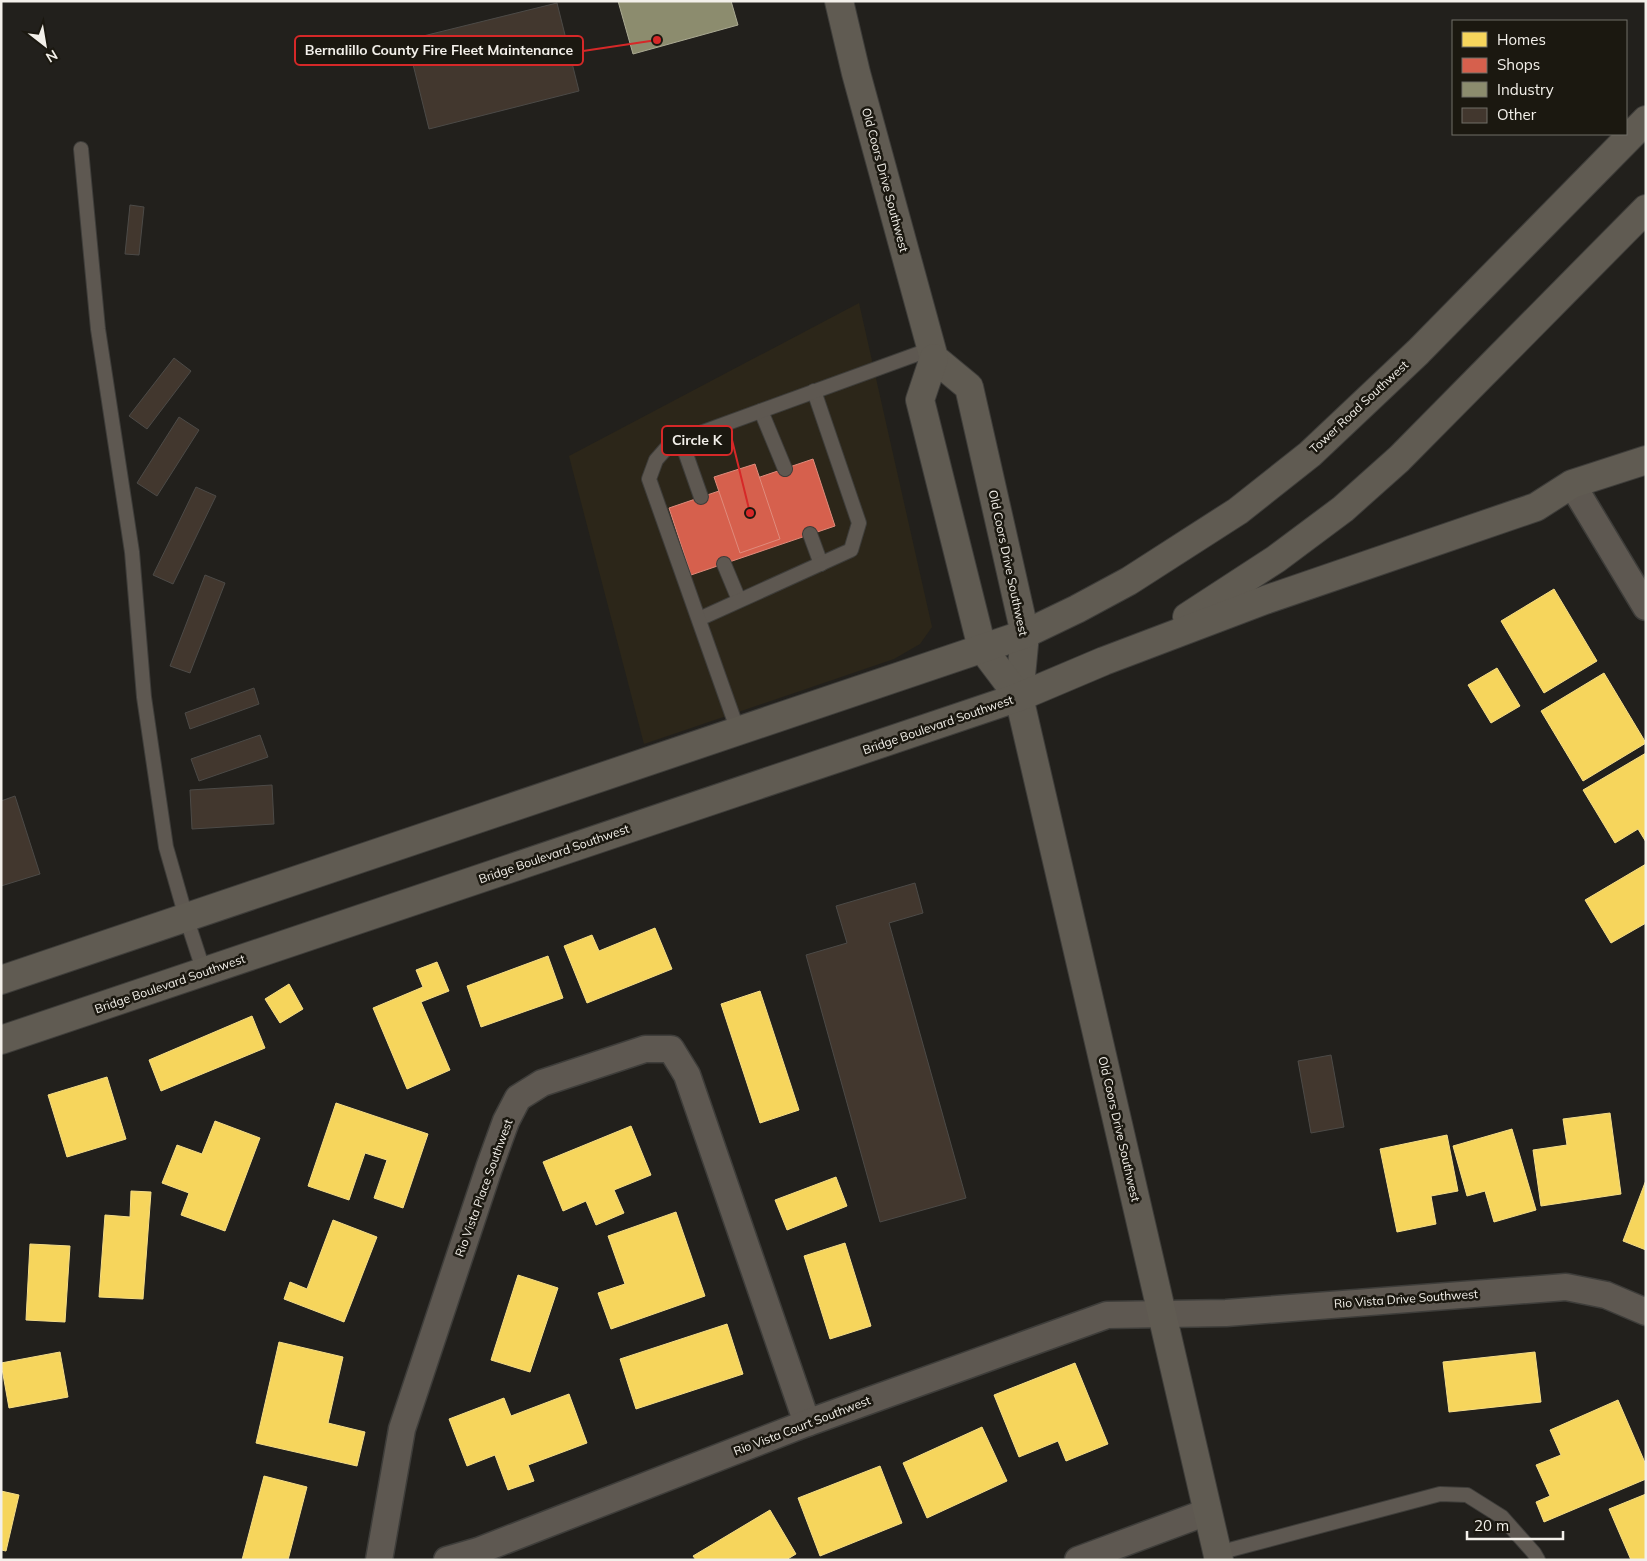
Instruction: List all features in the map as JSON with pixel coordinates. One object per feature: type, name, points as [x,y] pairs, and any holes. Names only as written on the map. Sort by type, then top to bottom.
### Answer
[{"type":"main road","name":"Old Coors Drive Southwest","points":[[839,1],[856,73],[932,353],[920,400],[982,648],[1019,697]]},
{"type":"main road","name":"Tower Road Southwest","points":[[1025,634],[1129,581],[1238,511],[1310,454],[1418,352],[1646,120]]},
{"type":"main road","points":[[1104,661],[1188,616],[1276,559],[1344,509],[1399,459],[1646,209]]},
{"type":"main road","name":"Old Coors Drive Southwest","points":[[932,353],[969,387],[1025,634],[1019,697],[1218,1557]]},
{"type":"main road","points":[[1104,661],[1265,600],[1536,507],[1572,484],[1646,460]]},
{"type":"main road","points":[[1,980],[1025,634]]},
{"type":"main road","name":"Bridge Boulevard Southwest","points":[[1,1040],[1019,697],[1104,661]]},
{"type":"street","points":[[1572,484],[1646,607]]},
{"type":"street","name":"Rio Vista Place Southwest","points":[[379,1560],[402,1429],[506,1121],[518,1098],[542,1083],[645,1049],[671,1049],[687,1075],[807,1423]]},
{"type":"street","name":"Rio Vista Drive Southwest","points":[[1162,1314],[1226,1313],[1566,1287],[1606,1295],[1646,1312]]},
{"type":"street","name":"Rio Vista Court Southwest","points":[[447,1560],[478,1551],[807,1423],[1107,1315],[1162,1314]]},
{"type":"street","points":[[1078,1560],[1207,1512]]},
{"type":"lane","points":[[81,149],[98,329],[132,552],[144,697],[166,847],[186,918],[204,972]]},
{"type":"lane","points":[[738,731],[649,479],[656,460],[670,444],[814,392],[932,353]]},
{"type":"lane","points":[[699,619],[851,550],[859,523],[814,392]]},
{"type":"lane","points":[[762,411],[784,469]]},
{"type":"lane","points":[[681,440],[701,497]]},
{"type":"lane","points":[[810,534],[822,564]]},
{"type":"lane","points":[[724,564],[739,600]]},
{"type":"lane","points":[[1218,1557],[1440,1494],[1467,1495],[1502,1517],[1538,1560]]},
{"type":"shaded area","points":[[859,303],[932,627],[920,644],[894,659],[644,744],[569,456]]},
{"type":"building: Homes","points":[[1554,589],[1597,661],[1544,693],[1501,621]]},
{"type":"building: Homes","points":[[1497,668],[1520,706],[1491,723],[1468,685]]},
{"type":"building: Homes","points":[[1604,673],[1646,743],[1583,781],[1541,711]]},
{"type":"building: Homes","points":[[1646,753],[1646,842],[1638,829],[1615,843],[1583,790]]},
{"type":"building: Homes","points":[[1646,864],[1646,923],[1611,943],[1585,900]]},
{"type":"building: Homes","points":[[655,928],[672,969],[587,1003],[564,946],[592,935],[599,951]]},
{"type":"building: Homes","points":[[548,956],[563,998],[481,1027],[467,986]]},
{"type":"building: Homes","points":[[437,962],[449,991],[421,1002],[450,1070],[407,1089],[373,1008],[423,987],[416,970]]},
{"type":"building: Homes","points":[[289,984],[303,1009],[280,1023],[265,999]]},
{"type":"building: Homes","points":[[760,991],[799,1110],[760,1123],[721,1004]]},
{"type":"building: Homes","points":[[252,1016],[265,1048],[161,1091],[149,1060]]},
{"type":"building: Homes","points":[[107,1077],[126,1139],[67,1157],[48,1095]]},
{"type":"building: Homes","points":[[336,1103],[428,1134],[403,1208],[374,1198],[387,1160],[365,1153],[349,1200],[308,1186]]},
{"type":"building: Homes","points":[[1610,1113],[1621,1194],[1541,1206],[1533,1150],[1567,1145],[1563,1119]]},
{"type":"building: Homes","points":[[215,1121],[260,1138],[225,1231],[181,1215],[189,1193],[162,1183],[177,1145],[202,1154]]},
{"type":"building: Homes","points":[[631,1126],[651,1175],[614,1190],[624,1213],[596,1225],[586,1201],[563,1211],[543,1162]]},
{"type":"building: Homes","points":[[1512,1129],[1536,1210],[1494,1222],[1485,1191],[1467,1196],[1453,1146]]},
{"type":"building: Homes","points":[[1447,1135],[1458,1191],[1431,1196],[1436,1224],[1397,1232],[1380,1149]]},
{"type":"building: Homes","points":[[836,1177],[847,1206],[787,1230],[775,1200]]},
{"type":"building: Homes","points":[[1646,1180],[1646,1250],[1623,1241]]},
{"type":"building: Homes","points":[[131,1191],[151,1192],[143,1299],[99,1297],[105,1215],[130,1217]]},
{"type":"building: Homes","points":[[676,1212],[705,1296],[611,1329],[598,1293],[625,1284],[608,1236]]},
{"type":"building: Homes","points":[[333,1220],[377,1237],[344,1322],[284,1299],[290,1282],[307,1289]]},
{"type":"building: Homes","points":[[845,1243],[871,1326],[830,1339],[804,1256]]},
{"type":"building: Homes","points":[[30,1244],[70,1246],[65,1322],[26,1320]]},
{"type":"building: Homes","points":[[518,1275],[558,1288],[530,1372],[491,1360]]},
{"type":"building: Homes","points":[[727,1324],[743,1374],[636,1409],[620,1359]]},
{"type":"building: Homes","points":[[279,1342],[343,1357],[328,1423],[365,1432],[357,1466],[256,1443]]},
{"type":"building: Homes","points":[[60,1352],[68,1397],[9,1408],[1,1363]]},
{"type":"building: Homes","points":[[1535,1352],[1541,1402],[1449,1412],[1443,1362]]},
{"type":"building: Homes","points":[[1075,1363],[1108,1444],[1066,1461],[1058,1441],[1019,1457],[994,1395]]},
{"type":"building: Homes","points":[[569,1394],[587,1443],[528,1465],[534,1481],[508,1490],[495,1455],[467,1466],[449,1419],[504,1398],[511,1416]]},
{"type":"building: Homes","points":[[1618,1400],[1646,1465],[1646,1479],[1544,1522],[1536,1502],[1550,1496],[1536,1465],[1561,1455],[1550,1430]]},
{"type":"building: Homes","points":[[982,1427],[1007,1481],[927,1518],[903,1463]]},
{"type":"building: Homes","points":[[880,1466],[902,1523],[820,1556],[798,1498]]},
{"type":"building: Homes","points":[[264,1476],[307,1487],[288,1560],[242,1560]]},
{"type":"building: Homes","points":[[1,1491],[19,1495],[6,1551],[1,1550]]},
{"type":"building: Homes","points":[[1646,1494],[1646,1560],[1631,1560],[1609,1509]]},
{"type":"building: Homes","points":[[770,1510],[796,1554],[786,1560],[696,1560],[693,1556]]},
{"type":"building: Shops","points":[[813,459],[835,526],[691,575],[669,508]]},
{"type":"building: Shops","points":[[755,464],[780,539],[740,553],[714,477]]},
{"type":"building: Industry","points":[[618,1],[731,1],[738,25],[633,54]]},
{"type":"building: Other","points":[[557,3],[579,91],[429,129],[407,40]]},
{"type":"building: Other","points":[[130,205],[144,207],[139,255],[125,254]]},
{"type":"building: Other","points":[[174,358],[191,371],[147,429],[129,416]]},
{"type":"building: Other","points":[[179,417],[199,430],[157,496],[137,483]]},
{"type":"building: Other","points":[[196,487],[216,496],[173,584],[153,575]]},
{"type":"building: Other","points":[[205,575],[225,583],[190,673],[170,666]]},
{"type":"building: Other","points":[[254,688],[259,704],[190,729],[185,713]]},
{"type":"building: Other","points":[[260,735],[268,757],[199,781],[191,759]]},
{"type":"building: Other","points":[[272,785],[274,824],[192,829],[190,790]]},
{"type":"building: Other","points":[[15,796],[40,874],[1,886],[1,801]]},
{"type":"building: Other","points":[[915,883],[923,913],[889,923],[966,1198],[880,1222],[806,955],[847,943],[836,906]]},
{"type":"building: Other","points":[[1331,1055],[1344,1127],[1311,1133],[1298,1061]]},
{"type":"place","name":"Bernalillo County Fire Fleet Maintenance","points":[[657,40]]},
{"type":"place","name":"Circle K","points":[[750,513]]}]
